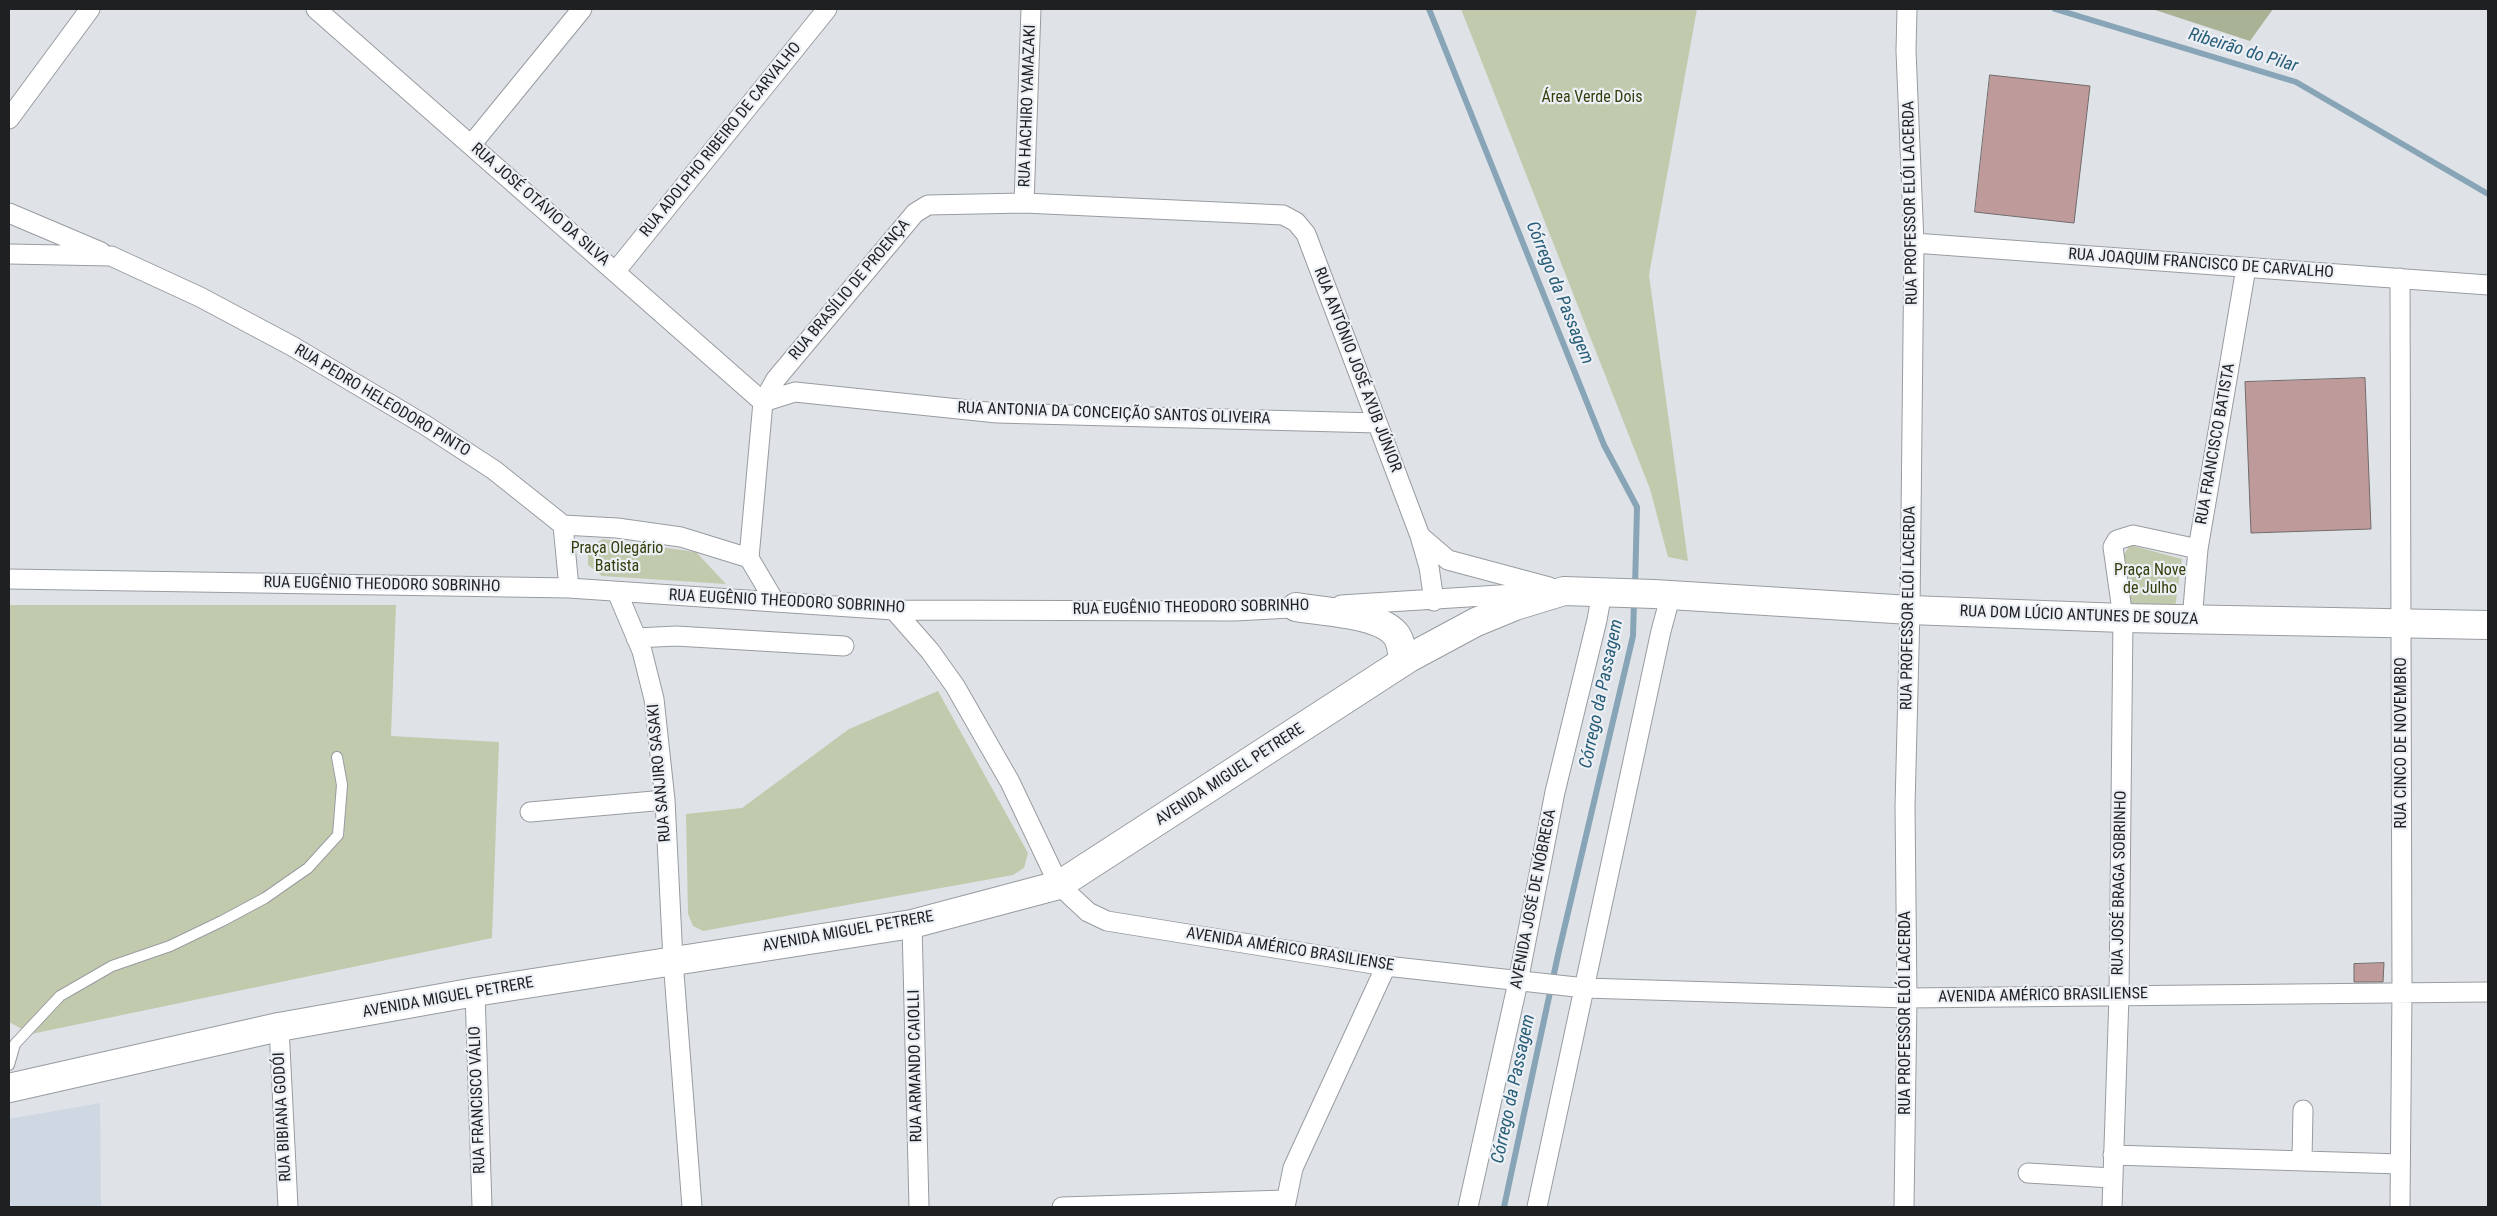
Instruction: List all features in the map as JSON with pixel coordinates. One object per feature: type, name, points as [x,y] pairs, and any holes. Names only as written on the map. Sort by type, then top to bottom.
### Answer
[{"type":"main road","name":"AVENIDA MIGUEL PETRERE","points":[[9,1088],[279,1028],[475,992],[912,924],[1059,885],[1402,662],[1476,622],[1515,606],[1564,591],[1662,594]]},
{"type":"main road","name":"RUA DOM LÚCIO ANTUNES DE SOUZA","points":[[1662,594],[1910,610],[2123,618],[2488,625]]},
{"type":"main road","points":[[1296,607],[1372,619],[1388,626],[1397,636],[1401,646],[1402,662]]},
{"type":"street","points":[[9,119],[90,9]]},
{"type":"street","points":[[471,145],[582,9]]},
{"type":"street","name":"RUA ADOLPHO RIBEIRO DE CARVALHO","points":[[615,272],[827,9]]},
{"type":"street","name":"RUA HACHIRO YAMAZAKI","points":[[1024,203],[1031,9]]},
{"type":"street","name":"RUA PROFESSOR ELÓI LACERDA","points":[[1904,1207],[1907,998],[1904,806],[1910,610],[1914,243],[1906,51],[1907,9]]},
{"type":"street","name":"RUA JOSÉ OTÁVIO DA SILVA","points":[[328,13],[471,145],[763,402]]},
{"type":"street","name":"RUA BRASÍLIO DE PROENÇA","points":[[749,558],[763,402],[776,379],[915,213],[928,205],[1024,203],[1283,215]]},
{"type":"street","points":[[9,213],[111,256]]},
{"type":"street","name":"RUA ANTÔNIO JOSÉ AYUB JÚNIOR","points":[[1283,215],[1296,222],[1306,234],[1420,536],[1429,567],[1434,601]]},
{"type":"street","name":"RUA JOAQUIM FRANCISCO DE CARVALHO","points":[[1914,243],[2488,285]]},
{"type":"street","name":"RUA PEDRO HELEODORO PINTO","points":[[9,254],[111,256],[200,297],[292,346],[425,425],[494,470],[563,525]]},
{"type":"street","name":"RUA FRANCISCO BATISTA","points":[[2192,620],[2198,549],[2246,268]]},
{"type":"street","name":"RUA CINCO DE NOVEMBRO","points":[[2400,278],[2402,991],[2400,1207]]},
{"type":"street","name":"RUA ANTONIA DA CONCEIÇÃO SANTOS OLIVEIRA","points":[[763,402],[795,392],[997,413],[1377,423]]},
{"type":"street","points":[[569,588],[563,525],[617,528],[681,537],[749,558],[775,602]]},
{"type":"street","points":[[2123,618],[2114,547],[2117,540],[2133,535],[2198,549]]},
{"type":"street","name":"RUA ANTÔNIO JOSÉ AYUB JÚNIOR","points":[[1420,536],[1448,560],[1471,568],[1564,591]]},
{"type":"street","name":"RUA EUGÊNIO THEODORO SOBRINHO","points":[[9,579],[569,588],[894,610],[1235,610],[1434,601],[1564,591]]},
{"type":"street","name":"RUA SANJIRO SASAKI","points":[[617,592],[636,638],[654,699],[665,800],[673,960],[692,1207]]},
{"type":"street","name":"AVENIDA JOSÉ DE NÓBREGA","points":[[1468,1207],[1526,982],[1555,792],[1597,620],[1608,592]]},
{"type":"street","points":[[1537,1207],[1577,987],[1662,594]]},
{"type":"street","points":[[894,610],[930,650],[956,686],[1010,782],[1059,885]]},
{"type":"street","name":"RUA JOSÉ BRAGA SOBRINHO","points":[[2112,1207],[2118,995],[2123,618]]},
{"type":"street","points":[[636,638],[676,636],[844,646]]},
{"type":"street","points":[[530,812],[665,800]]},
{"type":"street","name":"AVENIDA AMÉRICO BRASILIENSE","points":[[1059,885],[1088,912],[1107,921],[1386,966],[1577,987],[1907,998],[2402,991],[2488,992]]},
{"type":"street","name":"RUA ARMANDO CAIOLLI","points":[[912,924],[919,1207]]},
{"type":"street","points":[[1062,1207],[1285,1204],[1293,1168],[1386,966]]},
{"type":"street","name":"RUA FRANCISCO VÁLIO","points":[[475,992],[482,1207]]},
{"type":"street","name":"RUA BIBIANA GODÓI","points":[[279,1028],[288,1207]]},
{"type":"street","points":[[2302,1159],[2303,1110]]},
{"type":"street","points":[[2113,1155],[2302,1159],[2400,1164]]},
{"type":"street","points":[[2028,1172],[2112,1178]]},
{"type":"lane","points":[[9,1065],[16,1044],[60,996],[112,966],[170,946],[222,921],[265,898],[308,868],[338,835],[342,785],[337,757]]},
{"type":"shaded area","points":[[100,1103],[101,1207],[9,1207],[9,1119]]},
{"type":"green space","name":"Área Verde Dois","points":[[1461,9],[1697,9],[1649,275],[1688,561],[1668,557],[1650,489]]},
{"type":"green space","points":[[2152,9],[2273,9],[2250,41]]},
{"type":"green space","name":"Praça Olegário Batista","points":[[603,539],[696,552],[726,584],[602,576],[588,565],[588,547]]},
{"type":"green space","name":"Praça Nove de Julho","points":[[2130,545],[2182,559],[2175,608],[2122,607],[2123,556]]},
{"type":"green space","points":[[9,605],[396,605],[391,736],[499,742],[492,938],[31,1034],[9,1022]]},
{"type":"green space","points":[[938,691],[1028,853],[1024,868],[1013,875],[703,931],[693,926],[688,914],[686,814],[742,808],[849,729]]},
{"type":"building","points":[[1990,75],[2090,86],[2074,223],[1975,212]]},
{"type":"building","points":[[2365,378],[2371,529],[2251,533],[2245,382]]},
{"type":"building","points":[[2384,963],[2383,982],[2354,982],[2354,964]]},
{"type":"waterway","name":"Córrego da Passagem","points":[[1429,9],[1604,445],[1637,507],[1635,588]]},
{"type":"waterway","name":"Ribeirão do Pilar","points":[[2055,9],[2296,82],[2488,194]]},
{"type":"waterway","name":"Córrego da Passagem","points":[[1504,1207],[1558,955],[1633,636],[1634,601]]}]
